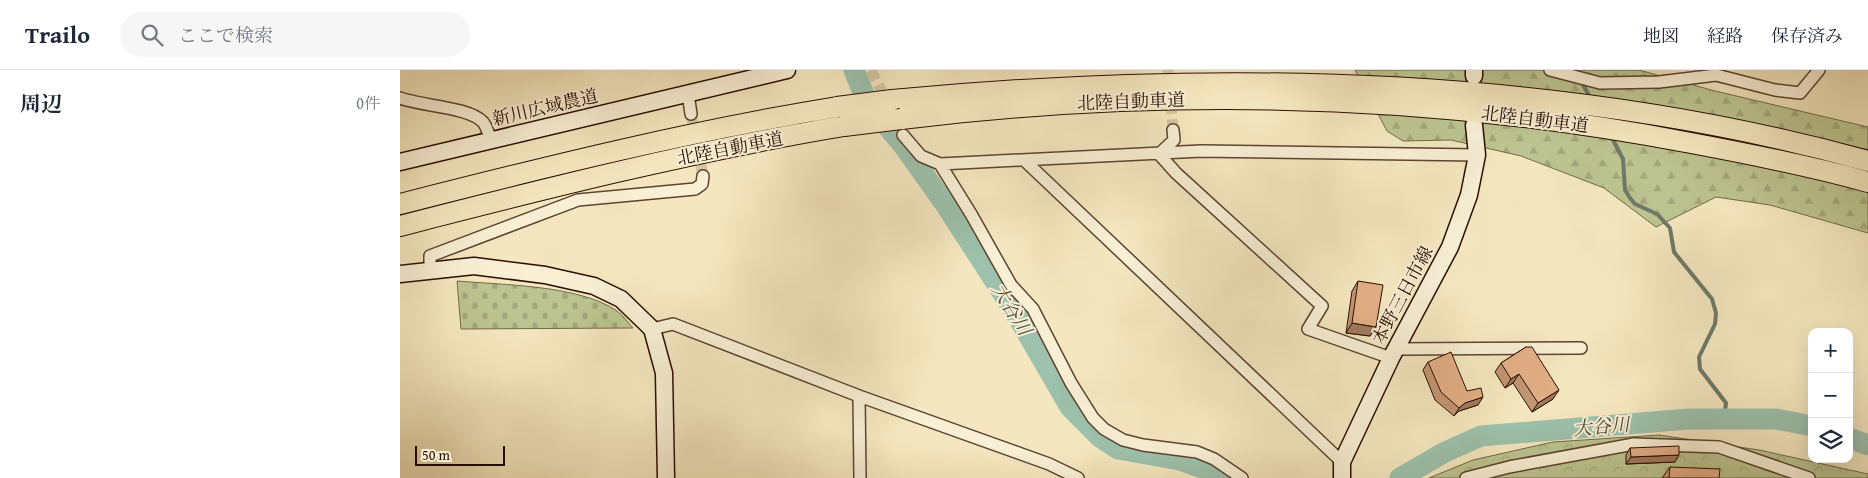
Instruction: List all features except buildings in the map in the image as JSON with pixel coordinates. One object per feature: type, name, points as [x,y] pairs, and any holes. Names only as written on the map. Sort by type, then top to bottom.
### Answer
[{"type":"highway","name":"北陸自動車道","points":[[400,204],[551,166],[742,122],[950,92],[1049,84],[1153,79],[1366,82],[1564,100],[1759,135],[1868,161]]},
{"type":"highway","name":"北陸自動車道","points":[[400,226],[647,165],[754,141],[844,126],[902,127],[1053,104],[1155,99],[1346,101],[1460,109],[1560,120],[1754,155],[1868,182]]},
{"type":"street","name":"新川広域農道","points":[[400,162],[787,70]]},
{"type":"street","points":[[1550,70],[1600,83],[1659,82],[1716,75],[1775,90],[1800,93],[1819,70]]},
{"type":"street","points":[[688,94],[691,114]]},
{"type":"street","points":[[400,98],[416,104],[461,111],[483,122],[491,140]]},
{"type":"street","name":"本野三日市線","points":[[1342,470],[1393,353],[1450,247],[1469,195],[1478,155],[1474,125]]},
{"type":"street","points":[[902,127],[921,156],[940,164],[1201,151],[1478,155]]},
{"type":"street","points":[[1159,154],[1174,140],[1172,130]]},
{"type":"street","points":[[1159,154],[1176,173],[1322,306],[1308,329],[1393,353],[1581,348]]},
{"type":"street","points":[[1024,160],[1342,470]]},
{"type":"street","points":[[940,164],[1011,285],[1033,309],[1071,383],[1093,418],[1104,429],[1123,440],[1143,445],[1197,452],[1214,459],[1242,478]]},
{"type":"street","points":[[430,270],[430,256],[578,200],[695,189],[702,184],[703,176]]},
{"type":"street","points":[[400,274],[474,266],[545,275],[594,286],[621,299],[652,329],[664,373],[666,478]]},
{"type":"street","points":[[652,329],[673,324],[859,396],[1049,464],[1078,478]]},
{"type":"street","points":[[859,396],[860,478]]},
{"type":"street","points":[[1466,478],[1508,467],[1634,444],[1719,447],[1809,478]]},
{"type":"street","points":[[1049,464],[1050,478]]},
{"type":"green space","points":[[1355,70],[1639,70],[1715,91],[1868,127],[1868,233],[1770,205],[1716,197],[1656,227],[1604,188],[1521,156],[1451,140],[1403,141],[1387,131]]},
{"type":"green space","points":[[457,281],[518,285],[562,291],[582,296],[601,302],[617,311],[633,328],[461,329]]},
{"type":"green space","points":[[1659,435],[1759,450],[1808,461],[1808,463],[1818,463],[1868,474],[1868,478],[1429,478],[1473,460],[1553,442]]},
{"type":"waterway","name":"大谷川","points":[[854,70],[867,102],[903,145],[945,204],[1015,312],[1070,407],[1100,437],[1118,449],[1180,460],[1219,474],[1224,478]]},
{"type":"waterway","points":[[1581,81],[1591,99]]},
{"type":"waterway","points":[[1611,136],[1623,159],[1625,190],[1635,204],[1657,214],[1670,228],[1674,252],[1712,299],[1716,313],[1715,324],[1699,357],[1700,369],[1726,403],[1724,418]]},
{"type":"waterway","name":"大谷川","points":[[1400,478],[1445,452],[1481,436],[1689,419],[1776,419],[1808,425]]},
{"type":"waterway","name":"大谷川","points":[[1853,439],[1868,445]]},
{"type":"tunnel","points":[[871,70],[888,104]]},
{"type":"tunnel","points":[[1168,70],[1173,130]]},
{"type":"tunnel","points":[[691,114],[703,176]]}]
